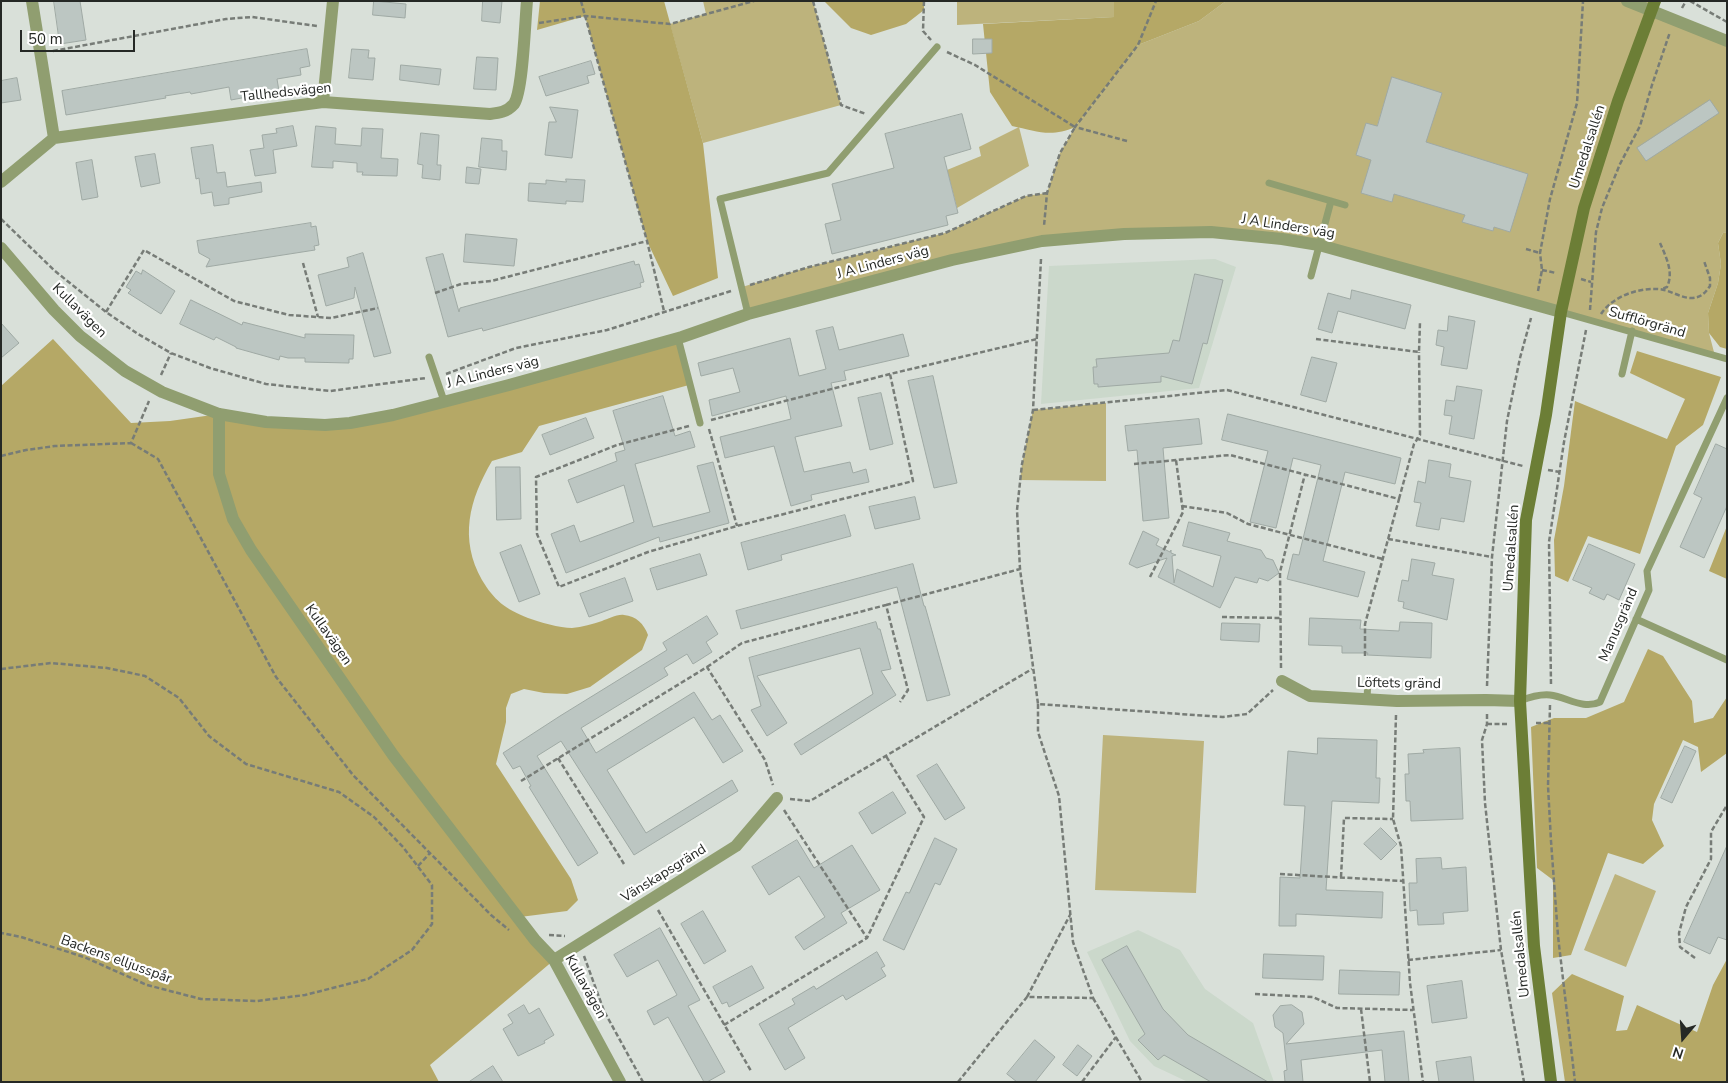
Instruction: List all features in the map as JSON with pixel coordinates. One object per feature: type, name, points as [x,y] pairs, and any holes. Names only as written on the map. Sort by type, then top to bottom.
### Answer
[{"type":"street","points":[[1,182],[54,138],[32,1]]},
{"type":"street","points":[[323,102],[333,1]]},
{"type":"street","name":"Tallhedsvägen","points":[[54,138],[323,102],[490,114],[501,113],[510,109],[519,94],[527,1]]},
{"type":"street","points":[[1627,1],[1652,6],[1674,20],[1727,41]]},
{"type":"street","name":"Umedalsallén","points":[[1551,1082],[1534,946],[1520,701],[1526,520],[1537,468],[1561,312],[1584,208],[1618,101],[1652,6]]},
{"type":"street","name":"J A Linders väg","points":[[218,414],[266,422],[350,423],[508,385],[678,338],[748,314],[952,260],[1042,242],[1124,234],[1211,232],[1320,245],[1561,312]]},
{"type":"street","name":"Kullavägen","points":[[1,248],[54,310],[100,353],[125,372],[162,392],[218,414],[219,474],[233,519],[252,550],[393,755],[536,940],[554,960],[620,1082]]},
{"type":"street","name":"Löftets gränd","points":[[1282,681],[1310,696],[1397,701],[1520,701]]},
{"type":"street","name":"Vänskapsgränd","points":[[554,960],[736,846],[776,798]]},
{"type":"lane","points":[[748,314],[720,199],[828,173],[937,47]]},
{"type":"lane","points":[[1269,183],[1345,205]]},
{"type":"lane","points":[[1311,276],[1331,201]]},
{"type":"lane","name":"Sufflörgränd","points":[[1561,312],[1727,359]]},
{"type":"lane","points":[[1622,374],[1632,331]]},
{"type":"lane","points":[[678,338],[700,423]]},
{"type":"lane","points":[[429,357],[444,401]]},
{"type":"lane","name":"Manusgränd","points":[[1520,701],[1532,696],[1551,695],[1592,706],[1600,702],[1649,590],[1647,571],[1727,398]]},
{"type":"lane","points":[[1636,619],[1727,660]]},
{"type":"lane","points":[[1367,700],[1368,679]]},
{"type":"path","points":[[581,1],[647,241],[664,311]]},
{"type":"path","points":[[525,25],[585,16],[670,24],[754,1]]},
{"type":"path","points":[[813,1],[841,105],[876,117]]},
{"type":"path","points":[[924,1],[923,31],[937,47],[976,65],[1074,127],[1126,141]]},
{"type":"path","points":[[1044,226],[1047,193],[1060,153],[1074,127],[1138,45],[1156,1]]},
{"type":"path","points":[[1588,319],[1596,232],[1602,208],[1620,164],[1640,126],[1674,20],[1686,1]]},
{"type":"path","points":[[1690,1],[1727,22]]},
{"type":"path","points":[[40,53],[226,19],[252,17],[331,28]]},
{"type":"path","points":[[1,220],[55,271],[106,312],[138,334],[171,353],[210,368],[266,384],[330,391],[435,377],[457,371],[516,348],[607,330],[809,267],[945,233],[1026,196],[1047,193]]},
{"type":"path","points":[[435,293],[461,284],[491,281],[647,241]]},
{"type":"path","points":[[1597,322],[1606,307],[1629,293],[1660,290],[1667,287],[1670,275],[1669,262],[1660,243]]},
{"type":"path","points":[[1526,249],[1540,253]]},
{"type":"path","points":[[106,312],[144,250],[234,301],[289,315],[331,318],[378,308]]},
{"type":"path","points":[[1041,259],[1033,410],[1022,464],[1017,510],[1020,569],[1038,704],[1038,732],[1058,796],[1073,942],[1093,998],[1142,1082]]},
{"type":"path","points":[[1660,290],[1690,298],[1703,296],[1710,286],[1710,278],[1704,262]]},
{"type":"path","points":[[303,263],[318,317]]},
{"type":"path","points":[[1365,656],[1365,624],[1414,444],[1420,435],[1420,322]]},
{"type":"path","points":[[737,526],[707,421],[1037,339]]},
{"type":"path","points":[[1316,339],[1419,352]]},
{"type":"path","points":[[161,375],[171,353]]},
{"type":"path","points":[[700,423],[617,445],[536,476],[537,534],[559,587],[648,552],[737,526],[913,481],[890,374]]},
{"type":"path","points":[[1033,410],[1228,390],[1417,440],[1560,472]]},
{"type":"path","points":[[131,443],[150,399]]},
{"type":"path","points":[[1,456],[55,446],[131,443],[158,459],[276,677],[353,776],[510,931]]},
{"type":"path","points":[[1134,464],[1230,455],[1399,499]]},
{"type":"path","points":[[1150,577],[1183,512],[1176,460]]},
{"type":"path","points":[[1038,704],[1222,716],[1247,714],[1282,681],[1280,572],[1305,474]]},
{"type":"path","points":[[1182,506],[1227,513],[1248,524],[1383,559]]},
{"type":"path","points":[[1388,539],[1492,557]]},
{"type":"path","points":[[521,781],[707,667],[742,643],[1020,569]]},
{"type":"path","points":[[886,605],[908,690],[900,702]]},
{"type":"path","points":[[1222,617],[1281,618]]},
{"type":"path","name":"Backens elljusspår","points":[[1,669],[51,663],[106,668],[145,676],[179,698],[208,736],[246,764],[339,792],[374,817],[418,866],[432,885],[432,924],[412,950],[368,979],[305,995],[257,1001],[202,999],[147,985],[84,957],[21,937],[1,933]]},
{"type":"path","points":[[707,667],[765,760],[776,798],[867,938]]},
{"type":"path","points":[[776,798],[810,801],[1032,669]]},
{"type":"path","points":[[1397,701],[1393,820],[1401,846],[1408,960],[1423,1082]]},
{"type":"path","points":[[724,1025],[867,938],[924,817],[886,756]]},
{"type":"path","points":[[558,758],[624,864]]},
{"type":"path","points":[[1695,958],[1680,947],[1679,933],[1686,907],[1711,859],[1711,832],[1727,805]]},
{"type":"path","points":[[1341,878],[1344,818],[1393,820]]},
{"type":"path","points":[[418,866],[430,853]]},
{"type":"path","points":[[1280,874],[1403,881]]},
{"type":"path","points":[[652,899],[751,1071]]},
{"type":"path","points":[[958,1082],[1027,997],[1070,915]]},
{"type":"path","points":[[536,940],[551,934],[566,936],[577,946],[584,956],[604,1011],[643,1082]]},
{"type":"path","points":[[1408,960],[1501,950]]},
{"type":"path","points":[[1255,994],[1313,998],[1337,1008],[1413,1010]]},
{"type":"path","points":[[1027,997],[1093,998]]},
{"type":"path","points":[[1361,1008],[1370,1082]]},
{"type":"path","points":[[1082,1082],[1116,1037]]},
{"type":"shaded area","points":[[540,1],[664,1],[703,143],[718,278],[673,296],[647,241],[585,16],[537,30]]},
{"type":"shaded area","points":[[703,1],[813,1],[841,105],[703,143],[670,24],[706,14]]},
{"type":"shaded area","points":[[824,1],[924,1],[924,10],[906,24],[871,35],[851,28]]},
{"type":"shaded area","points":[[957,1],[1114,1],[1114,17],[957,25]]},
{"type":"shaded area","points":[[1114,1],[1226,1],[1199,21],[1138,45],[1075,127],[1051,133],[1012,126],[990,92],[983,24],[1114,17]]},
{"type":"shaded area","points":[[1226,1],[1655,1],[1650,11],[1727,41],[1727,232],[1723,233],[1718,243],[1721,264],[1718,283],[1708,313],[1709,333],[1715,356],[1363,256],[1211,232],[1042,241],[748,314],[742,287],[809,267],[945,233],[1026,196],[1047,193],[1060,153],[1075,127],[1138,45],[1199,21]]},
{"type":"shaded area","points":[[1019,127],[1029,166],[957,208],[947,170],[981,156],[979,147]]},
{"type":"shaded area","points":[[1727,232],[1727,349],[1720,347],[1709,333],[1708,313],[1718,283],[1721,264],[1718,243],[1723,233]]},
{"type":"shaded area","points":[[1215,259],[1236,267],[1199,388],[1041,404],[1049,266]]},
{"type":"shaded area","points":[[678,338],[689,385],[539,426],[522,452],[492,461],[477,490],[470,520],[471,550],[482,580],[501,603],[513,611],[528,618],[567,628],[576,628],[618,615],[624,615],[639,621],[648,635],[642,650],[590,687],[567,694],[544,693],[524,689],[511,694],[506,708],[506,722],[496,764],[571,879],[578,900],[567,911],[520,917],[554,960],[430,1065],[439,1082],[1,1082],[1,386],[53,339],[131,423],[170,421],[219,414],[350,423]]},
{"type":"shaded area","points":[[1637,351],[1721,377],[1703,425],[1676,446],[1640,554],[1588,536],[1568,582],[1555,576],[1554,540],[1564,486],[1575,401],[1667,439],[1685,399],[1630,373]]},
{"type":"shaded area","points":[[1106,403],[1106,481],[1020,480],[1033,410]]},
{"type":"shaded area","points":[[1727,526],[1727,579],[1709,571]]},
{"type":"shaded area","points":[[1648,649],[1663,656],[1692,701],[1694,723],[1713,718],[1727,697],[1727,753],[1701,772],[1698,747],[1683,740],[1654,804],[1652,820],[1664,846],[1643,864],[1608,853],[1571,955],[1553,958],[1553,880],[1537,868],[1531,727],[1554,718],[1586,718],[1624,702]]},
{"type":"shaded area","points":[[1103,735],[1204,741],[1196,893],[1095,890]]},
{"type":"shaded area","points":[[1615,874],[1656,891],[1626,967],[1584,950]]},
{"type":"shaded area","points":[[1138,930],[1180,950],[1205,989],[1253,1023],[1274,1082],[1188,1082],[1154,1066],[1130,1041],[1087,952]]},
{"type":"shaded area","points":[[1727,959],[1727,1082],[1565,1082],[1552,993],[1572,974],[1624,996],[1616,1031],[1627,1030],[1637,1005],[1697,1032],[1713,985]]},
{"type":"building","points":[[54,1],[80,1],[86,40],[60,44]]},
{"type":"building","points":[[374,1],[406,4],[405,18],[373,15]]},
{"type":"building","points":[[483,1],[502,1],[500,23],[482,21]]},
{"type":"building","points":[[973,39],[992,39],[992,53],[973,54]]},
{"type":"building","points":[[307,49],[310,66],[300,68],[301,75],[277,79],[279,91],[231,100],[229,87],[191,94],[190,92],[165,96],[166,98],[66,115],[62,91]]},
{"type":"building","points":[[352,49],[369,50],[368,58],[375,58],[373,80],[349,78]]},
{"type":"building","points":[[477,57],[498,58],[496,90],[474,89]]},
{"type":"building","points":[[591,61],[595,74],[587,76],[589,83],[546,96],[539,77]]},
{"type":"building","points":[[401,65],[441,69],[439,85],[400,80]]},
{"type":"building","points":[[1392,77],[1442,93],[1426,142],[1528,174],[1510,232],[1494,227],[1493,231],[1462,222],[1465,215],[1394,194],[1392,202],[1361,193],[1371,160],[1356,155],[1366,123],[1377,126]]},
{"type":"building","points":[[17,78],[21,100],[1,103],[1,81]]},
{"type":"building","points":[[1710,100],[1719,113],[1646,161],[1637,148]]},
{"type":"building","points":[[550,107],[578,110],[572,158],[545,155],[549,122],[556,122]]},
{"type":"building","points":[[962,114],[971,149],[944,157],[958,213],[946,216],[948,225],[832,254],[825,224],[841,220],[832,184],[894,168],[885,134]]},
{"type":"building","points":[[293,126],[297,146],[273,150],[276,173],[255,176],[250,150],[264,148],[262,135],[277,133],[276,129]]},
{"type":"building","points":[[316,126],[336,128],[335,144],[361,146],[362,128],[383,129],[381,158],[398,159],[397,176],[362,175],[363,172],[357,172],[357,163],[333,161],[333,168],[312,167]]},
{"type":"building","points":[[421,133],[439,135],[437,165],[441,165],[440,180],[422,178],[423,165],[418,164]]},
{"type":"building","points":[[482,138],[502,140],[502,151],[507,151],[506,170],[479,167]]},
{"type":"building","points":[[213,145],[217,173],[225,172],[227,187],[261,182],[262,192],[229,198],[229,204],[214,206],[212,192],[201,194],[199,178],[196,179],[191,148]]},
{"type":"building","points":[[155,154],[160,183],[141,187],[135,157]]},
{"type":"building","points":[[92,160],[98,197],[82,200],[76,163]]},
{"type":"building","points":[[467,167],[481,169],[479,184],[466,183]]},
{"type":"building","points":[[566,179],[585,180],[583,202],[566,201],[566,204],[528,201],[529,183],[546,184],[546,180],[566,182]]},
{"type":"building","points":[[311,223],[311,227],[316,226],[319,245],[314,246],[315,250],[206,267],[210,259],[199,253],[197,241]]},
{"type":"building","points":[[466,234],[517,239],[514,266],[464,262]]},
{"type":"building","points":[[363,253],[391,353],[374,357],[355,287],[354,298],[326,306],[318,275],[349,267],[347,258]]},
{"type":"building","points":[[443,254],[459,312],[460,308],[634,261],[635,265],[639,264],[644,282],[640,283],[641,287],[483,331],[482,328],[448,337],[426,258]]},
{"type":"building","points":[[143,270],[175,291],[161,314],[128,293],[131,290],[126,287],[136,271],[141,274]]},
{"type":"building","points":[[1195,274],[1223,280],[1207,344],[1203,343],[1192,384],[1161,376],[1161,382],[1098,387],[1098,384],[1094,384],[1093,367],[1097,367],[1096,359],[1169,353],[1173,340],[1179,341]]},
{"type":"building","points":[[1352,290],[1411,305],[1405,329],[1338,311],[1332,333],[1318,329],[1328,293],[1350,299]]},
{"type":"building","points":[[191,300],[242,325],[243,322],[305,338],[305,334],[354,335],[353,359],[349,359],[349,363],[305,362],[305,358],[280,356],[279,360],[236,348],[216,337],[214,340],[180,324]]},
{"type":"building","points":[[1449,316],[1475,321],[1467,369],[1441,365],[1444,347],[1436,345],[1438,330],[1447,331]]},
{"type":"building","points":[[1,323],[19,343],[1,358]]},
{"type":"building","points":[[833,327],[839,350],[903,334],[909,356],[844,371],[846,380],[831,383],[842,426],[795,437],[804,472],[850,462],[853,473],[866,469],[869,482],[811,495],[812,500],[791,506],[774,446],[725,458],[720,437],[791,419],[786,396],[712,416],[709,400],[740,392],[733,368],[701,376],[698,363],[790,338],[799,376],[826,369],[816,331]]},
{"type":"building","points":[[1312,357],[1337,363],[1326,402],[1301,395]]},
{"type":"building","points":[[933,376],[957,483],[934,488],[908,381]]},
{"type":"building","points":[[1457,386],[1482,390],[1474,439],[1449,434],[1452,416],[1444,415],[1446,400],[1454,401]]},
{"type":"building","points":[[881,393],[893,444],[870,450],[858,398]]},
{"type":"building","points":[[663,396],[675,436],[690,431],[695,447],[635,464],[653,527],[710,512],[697,466],[713,462],[729,523],[660,542],[659,537],[566,573],[551,534],[574,525],[580,542],[634,522],[624,485],[577,503],[568,480],[617,461],[615,453],[625,450],[613,411]]},
{"type":"building","points":[[1228,414],[1401,458],[1395,484],[1345,472],[1323,561],[1365,572],[1358,597],[1287,579],[1293,554],[1299,555],[1321,465],[1293,458],[1276,528],[1250,522],[1268,451],[1222,440]]},
{"type":"building","points":[[586,418],[594,438],[550,455],[542,435]]},
{"type":"building","points":[[1199,419],[1202,444],[1163,448],[1169,518],[1143,521],[1137,450],[1128,451],[1125,426]]},
{"type":"building","points":[[1716,444],[1727,449],[1727,506],[1704,558],[1680,547],[1702,498],[1694,494]]},
{"type":"building","points":[[1429,460],[1451,464],[1449,477],[1471,481],[1464,522],[1441,518],[1439,530],[1416,526],[1421,503],[1414,502],[1418,481],[1425,483]]},
{"type":"building","points":[[496,467],[520,467],[521,519],[497,520]]},
{"type":"building","points":[[915,497],[920,519],[875,529],[869,507]]},
{"type":"building","points":[[845,515],[851,536],[781,555],[782,560],[748,570],[741,543]]},
{"type":"building","points":[[1189,522],[1230,533],[1227,541],[1261,550],[1266,558],[1273,560],[1279,573],[1268,581],[1259,578],[1257,583],[1235,577],[1220,608],[1158,577],[1167,558],[1137,568],[1129,564],[1143,531],[1159,539],[1156,545],[1170,552],[1171,550],[1171,553],[1176,555],[1172,556],[1174,583],[1177,569],[1213,587],[1221,556],[1183,546]]},
{"type":"building","points":[[1589,544],[1635,564],[1619,600],[1607,594],[1604,600],[1589,593],[1592,588],[1573,580]]},
{"type":"building","points":[[521,545],[540,594],[519,602],[500,553]]},
{"type":"building","points":[[700,554],[707,575],[657,590],[650,569]]},
{"type":"building","points":[[1412,559],[1435,563],[1432,575],[1454,579],[1447,620],[1403,608],[1404,602],[1398,601],[1402,580],[1408,581]]},
{"type":"building","points":[[913,564],[950,695],[927,701],[897,587],[741,629],[736,611]]},
{"type":"building","points":[[625,578],[633,601],[589,617],[580,594]]},
{"type":"building","points":[[707,616],[718,634],[706,642],[712,652],[693,664],[687,654],[664,668],[668,675],[581,728],[596,753],[694,692],[712,720],[720,715],[743,751],[723,763],[694,717],[607,770],[646,833],[732,780],[738,791],[634,855],[561,741],[537,756],[598,853],[578,866],[529,787],[531,786],[520,766],[513,769],[503,753],[667,650],[663,643]]},
{"type":"building","points":[[1310,618],[1361,620],[1360,629],[1399,631],[1400,622],[1432,623],[1431,658],[1342,653],[1342,646],[1309,645]]},
{"type":"building","points":[[876,622],[878,629],[880,629],[891,669],[881,671],[896,695],[801,755],[794,744],[873,694],[860,648],[757,676],[787,723],[767,736],[751,710],[761,706],[749,658]]},
{"type":"building","points":[[1222,623],[1260,624],[1259,642],[1221,640]]},
{"type":"building","points":[[1318,738],[1377,740],[1376,778],[1380,778],[1379,803],[1332,801],[1326,890],[1383,892],[1382,918],[1296,914],[1296,926],[1279,926],[1280,877],[1300,878],[1305,806],[1284,805],[1288,751],[1317,754]]},
{"type":"building","points":[[1685,746],[1696,751],[1672,803],[1661,798]]},
{"type":"building","points":[[1460,748],[1463,819],[1411,821],[1410,801],[1406,801],[1405,774],[1409,774],[1408,754],[1424,753],[1423,750]]},
{"type":"building","points":[[937,764],[965,808],[945,820],[917,776]]},
{"type":"building","points":[[893,792],[906,813],[872,834],[859,813]]},
{"type":"building","points":[[1381,828],[1397,844],[1381,860],[1364,844]]},
{"type":"building","points":[[935,838],[957,849],[940,885],[935,883],[904,950],[883,940],[906,892],[909,893]]},
{"type":"building","points":[[797,840],[814,868],[852,845],[880,890],[841,913],[847,923],[804,950],[795,937],[825,917],[799,876],[769,895],[752,867]]},
{"type":"building","points":[[1727,846],[1727,940],[1718,937],[1710,954],[1684,942]]},
{"type":"building","points":[[1441,858],[1442,869],[1466,867],[1468,911],[1443,913],[1444,924],[1418,925],[1417,910],[1410,911],[1409,883],[1417,883],[1416,859]]},
{"type":"building","points":[[703,911],[726,951],[704,964],[681,924]]},
{"type":"building","points":[[660,928],[700,1000],[688,1006],[725,1072],[707,1082],[704,1082],[668,1017],[654,1025],[647,1011],[677,995],[658,960],[627,977],[614,955]]},
{"type":"building","points":[[1127,946],[1163,1009],[1188,1035],[1268,1082],[1211,1082],[1164,1055],[1158,1060],[1138,1040],[1145,1034],[1102,960]]},
{"type":"building","points":[[877,952],[885,966],[881,968],[886,976],[846,1000],[843,995],[788,1028],[805,1058],[785,1070],[759,1024],[795,1004],[792,999],[814,986],[816,989]]},
{"type":"building","points":[[1264,954],[1324,956],[1323,980],[1263,978]]},
{"type":"building","points":[[752,966],[764,988],[729,1007],[727,1002],[722,1004],[713,987]]},
{"type":"building","points":[[1340,970],[1400,972],[1399,995],[1339,994]]},
{"type":"building","points":[[1462,981],[1467,1018],[1432,1023],[1427,986]]},
{"type":"building","points":[[524,1005],[529,1014],[539,1008],[554,1035],[544,1041],[545,1043],[518,1056],[503,1029],[513,1023],[508,1015]]},
{"type":"building","points":[[1292,1005],[1302,1012],[1304,1024],[1286,1044],[1404,1031],[1409,1082],[1385,1082],[1382,1050],[1301,1060],[1303,1082],[1285,1082],[1284,1071],[1287,1070],[1283,1033],[1275,1027],[1273,1015],[1280,1006]]},
{"type":"building","points":[[1035,1040],[1055,1057],[1035,1082],[1017,1082],[1007,1074]]},
{"type":"building","points":[[1078,1045],[1092,1056],[1077,1076],[1063,1065]]},
{"type":"building","points":[[1471,1057],[1474,1082],[1439,1082],[1436,1062]]},
{"type":"building","points":[[493,1066],[503,1082],[469,1082]]}]
